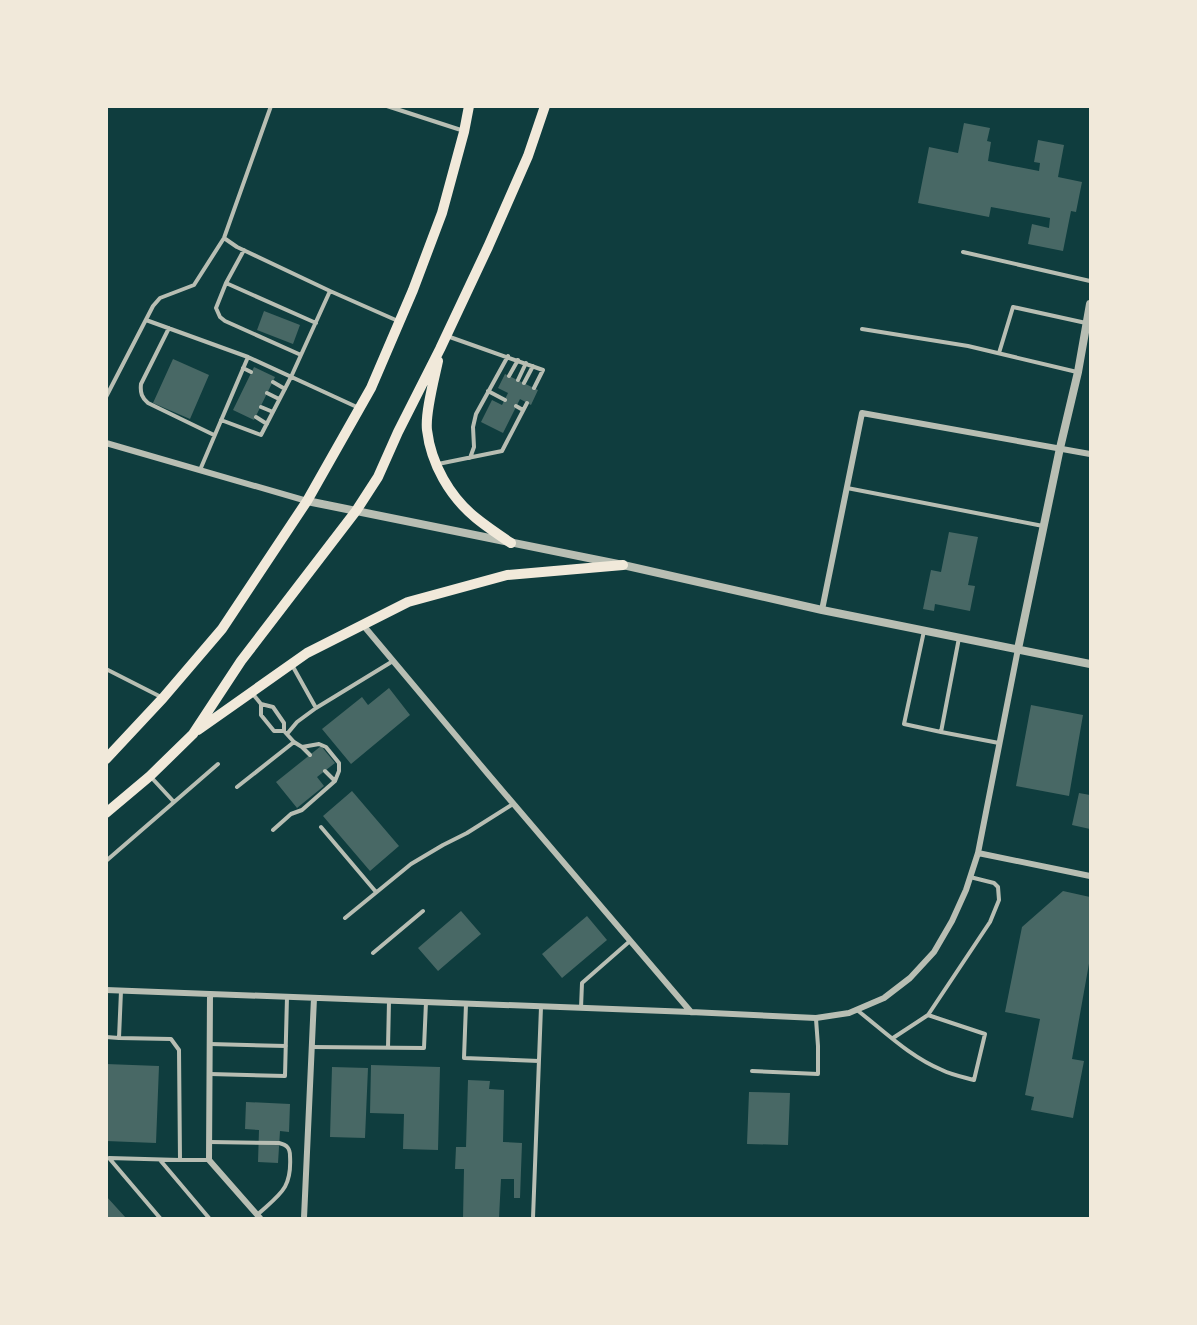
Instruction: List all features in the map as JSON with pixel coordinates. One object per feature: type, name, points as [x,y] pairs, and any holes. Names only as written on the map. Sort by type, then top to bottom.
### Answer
[{"type":"main road","points":[[106,759],[163,698],[222,629],[307,501],[371,388],[413,290],[442,213],[469,106]]},
{"type":"main road","points":[[193,734],[241,661],[356,511],[378,477],[493,237],[528,156],[544,106]]},
{"type":"main road","points":[[440,349],[427,429],[435,464],[453,495],[476,518],[511,543]]},
{"type":"main road","points":[[106,813],[150,776],[193,734],[307,653],[408,602],[507,575],[623,565]]},
{"type":"street","points":[[106,990],[816,1018],[856,1010],[884,998],[910,978],[934,952],[952,921],[978,853],[1018,649],[1078,372],[1090,304]]},
{"type":"street","points":[[822,610],[862,413],[1090,454]]},
{"type":"street","points":[[106,443],[307,501],[1090,664]]},
{"type":"street","points":[[363,625],[692,1012]]},
{"type":"street","points":[[978,853],[1090,876]]},
{"type":"street","points":[[210,994],[209,1160],[259,1217]]},
{"type":"street","points":[[304,1218],[314,998]]},
{"type":"lane","points":[[106,397],[153,306],[160,298],[194,285],[224,238],[271,106]]},
{"type":"lane","points":[[387,106],[400,108],[464,132]]},
{"type":"lane","points":[[224,238],[330,291],[400,321]]},
{"type":"lane","points":[[244,250],[226,283],[216,308],[220,317],[301,355]]},
{"type":"lane","points":[[963,252],[1090,281]]},
{"type":"lane","points":[[226,283],[316,323]]},
{"type":"lane","points":[[221,420],[261,435],[291,377],[330,291]]},
{"type":"lane","points":[[999,353],[1013,307],[1087,323]]},
{"type":"lane","points":[[146,320],[248,357],[359,409]]},
{"type":"lane","points":[[169,328],[141,384],[142,398],[215,435]]},
{"type":"lane","points":[[862,329],[968,346],[1078,372]]},
{"type":"lane","points":[[446,335],[543,370],[534,388]]},
{"type":"lane","points":[[470,458],[474,447],[473,427],[476,414],[508,356]]},
{"type":"lane","points":[[200,470],[248,357]]},
{"type":"lane","points":[[509,376],[518,360]]},
{"type":"lane","points":[[518,380],[526,363]]},
{"type":"lane","points":[[524,383],[533,366]]},
{"type":"lane","points":[[243,368],[251,372]]},
{"type":"lane","points":[[239,378],[246,382]]},
{"type":"lane","points":[[273,382],[285,389]]},
{"type":"lane","points":[[498,396],[502,390]]},
{"type":"lane","points":[[489,391],[505,400]]},
{"type":"lane","points":[[233,393],[240,396]]},
{"type":"lane","points":[[267,393],[279,399]]},
{"type":"lane","points":[[435,464],[502,451],[527,403]]},
{"type":"lane","points":[[228,404],[235,407]]},
{"type":"lane","points":[[261,406],[273,412]]},
{"type":"lane","points":[[516,406],[523,410]]},
{"type":"lane","points":[[256,417],[267,424]]},
{"type":"lane","points":[[847,488],[1044,526]]},
{"type":"lane","points":[[924,631],[904,724],[1000,744]]},
{"type":"lane","points":[[941,732],[959,637]]},
{"type":"lane","points":[[261,704],[261,715],[274,731],[285,732],[316,708],[393,661]]},
{"type":"lane","points":[[291,665],[316,708]]},
{"type":"lane","points":[[106,669],[163,698]]},
{"type":"lane","points":[[252,693],[261,704],[273,707],[284,723],[285,732],[310,755]]},
{"type":"lane","points":[[237,787],[294,741]]},
{"type":"lane","points":[[273,830],[291,814],[302,810],[335,781],[339,771],[339,763],[326,747],[319,744],[302,747]]},
{"type":"lane","points":[[106,861],[218,764]]},
{"type":"lane","points":[[325,771],[335,781]]},
{"type":"lane","points":[[150,776],[174,802]]},
{"type":"lane","points":[[345,918],[411,864],[513,804]]},
{"type":"lane","points":[[321,827],[376,892]]},
{"type":"lane","points":[[893,1038],[928,1015],[990,922],[999,900],[1000,891],[994,883],[970,877]]},
{"type":"lane","points":[[373,953],[423,911]]},
{"type":"lane","points":[[581,1008],[582,982],[631,941]]},
{"type":"lane","points":[[119,1038],[121,991]]},
{"type":"lane","points":[[210,1074],[285,1076],[287,997]]},
{"type":"lane","points":[[388,1047],[389,1001]]},
{"type":"lane","points":[[312,1047],[424,1048],[426,1002]]},
{"type":"lane","points":[[466,1004],[464,1058],[539,1061]]},
{"type":"lane","points":[[533,1218],[541,1006]]},
{"type":"lane","points":[[856,1010],[922,1060],[943,1071],[974,1080],[985,1034],[928,1015]]},
{"type":"lane","points":[[752,1071],[818,1074],[816,1018]]},
{"type":"lane","points":[[106,1037],[171,1039],[179,1050],[180,1160]]},
{"type":"lane","points":[[210,1044],[286,1046]]},
{"type":"lane","points":[[209,1142],[279,1143],[285,1144],[290,1150],[291,1170],[288,1183],[259,1217]]},
{"type":"lane","points":[[160,1218],[109,1158],[209,1160]]},
{"type":"lane","points":[[160,1160],[209,1218]]},
{"type":"building","points":[[964,123],[990,128],[987,141],[991,142],[988,161],[1039,171],[1040,163],[1034,162],[1038,140],[1064,145],[1058,177],[1082,182],[1076,212],[1071,211],[1063,251],[1028,244],[1032,224],[1049,228],[1050,218],[991,207],[989,217],[918,203],[929,147],[958,153]]},
{"type":"building","points":[[264,311],[300,325],[293,344],[257,330]]},
{"type":"building","points":[[173,359],[209,375],[190,419],[153,403]]},
{"type":"building","points":[[254,367],[275,377],[254,420],[233,410]]},
{"type":"building","points":[[505,374],[538,390],[531,405],[520,399],[503,433],[481,422],[492,400],[502,405],[508,393],[498,388]]},
{"type":"building","points":[[949,532],[978,537],[968,585],[975,586],[970,611],[935,604],[934,611],[923,609],[931,570],[941,572]]},
{"type":"building","points":[[389,688],[410,715],[351,764],[322,729],[362,697],[368,705]]},
{"type":"building","points":[[1031,705],[1083,715],[1069,796],[1016,786]]},
{"type":"building","points":[[321,746],[335,763],[317,777],[324,786],[297,808],[276,782]]},
{"type":"building","points":[[352,791],[399,846],[370,871],[323,816]]},
{"type":"building","points":[[1079,793],[1090,795],[1090,829],[1072,825]]},
{"type":"building","points":[[1063,891],[1090,897],[1090,958],[1072,1059],[1084,1061],[1073,1118],[1031,1110],[1034,1097],[1025,1095],[1040,1019],[1005,1012],[1022,927]]},
{"type":"building","points":[[461,911],[481,934],[438,971],[418,948]]},
{"type":"building","points":[[587,916],[607,940],[562,978],[542,954]]},
{"type":"building","points":[[106,1064],[159,1066],[156,1143],[106,1141]]},
{"type":"building","points":[[371,1065],[440,1067],[438,1150],[403,1149],[404,1114],[370,1113]]},
{"type":"building","points":[[332,1067],[368,1068],[365,1138],[330,1137]]},
{"type":"building","points":[[468,1080],[490,1081],[489,1089],[504,1090],[503,1142],[522,1143],[520,1198],[514,1198],[514,1179],[501,1179],[499,1218],[463,1218],[464,1169],[455,1169],[456,1147],[466,1147]]},
{"type":"building","points":[[749,1092],[790,1093],[788,1145],[747,1144]]},
{"type":"building","points":[[246,1102],[290,1104],[289,1132],[280,1131],[278,1163],[258,1162],[259,1130],[245,1129]]},
{"type":"building","points":[[106,1196],[126,1218],[106,1218]]}]
